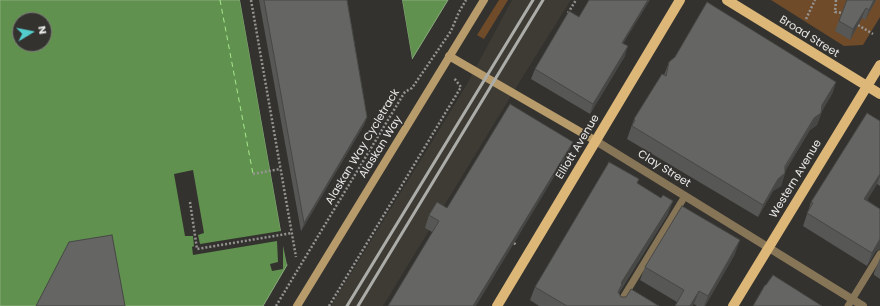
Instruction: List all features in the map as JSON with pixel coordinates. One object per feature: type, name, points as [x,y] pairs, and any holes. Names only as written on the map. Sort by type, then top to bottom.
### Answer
[{"type":"main road","name":"Alaskan Way","points":[[297,306],[484,0]]},
{"type":"main road","name":"Elliott Avenue","points":[[498,305],[680,0]]},
{"type":"main road","name":"Broad Street","points":[[727,0],[880,94]]},
{"type":"main road","name":"Clay Street","points":[[449,56],[596,141]]},
{"type":"main road","name":"Western Avenue","points":[[733,306],[880,64]]},
{"type":"street","name":"Clay Street","points":[[596,141],[769,247],[850,302],[863,306]]},
{"type":"lane","points":[[618,306],[685,196]]},
{"type":"lane","points":[[850,302],[880,254]]},
{"type":"path","points":[[251,0],[296,257]]},
{"type":"path","name":"Alaskan Way Cycletrack","points":[[276,306],[402,95],[412,88],[452,31],[459,12],[466,0]]},
{"type":"path","points":[[566,17],[576,0]]},
{"type":"path","points":[[806,19],[815,0]]},
{"type":"path","points":[[836,0],[835,12],[842,13]]},
{"type":"path","points":[[858,24],[873,34]]},
{"type":"path","points":[[329,306],[461,87],[454,78]]},
{"type":"path","points":[[253,174],[280,169]]},
{"type":"path","points":[[190,202],[197,249],[292,233]]},
{"type":"shaded area","points":[[0,0],[240,0],[287,265],[263,306],[0,306]]},
{"type":"shaded area","points":[[402,0],[448,0],[412,59]]},
{"type":"shaded area","points":[[499,0],[508,0],[484,39],[477,35]]},
{"type":"shaded area","points":[[512,0],[571,0],[383,306],[331,306],[466,86]]},
{"type":"shaded area","points":[[771,0],[880,0],[880,17],[863,45],[844,46]]},
{"type":"pier","points":[[240,0],[242,0],[288,263],[287,265],[283,246],[283,269],[272,271],[270,264],[278,262],[277,241],[193,255],[193,236],[185,236],[174,174],[193,170],[204,233],[198,235],[200,244],[281,231]]},
{"type":"pier","points":[[400,0],[402,0],[412,59],[411,61]]},
{"type":"building","points":[[264,0],[347,0],[367,117],[304,223]]},
{"type":"building","points":[[589,0],[648,0],[622,43],[628,46],[593,104],[535,69],[569,11],[579,17]]},
{"type":"building","points":[[847,0],[874,0],[869,10],[866,8],[853,29],[839,21]]},
{"type":"building","points":[[707,2],[836,82],[822,105],[821,113],[814,118],[785,166],[785,173],[778,179],[763,205],[632,126],[635,120],[634,119],[662,74],[666,76],[669,62],[675,57]]},
{"type":"building","points":[[510,104],[573,142],[473,306],[388,306],[439,221],[429,215],[437,202],[447,208]]},
{"type":"building","points":[[867,113],[880,121],[880,174],[864,199],[880,209],[880,239],[872,253],[807,213],[813,203],[811,202]]},
{"type":"building","points":[[609,162],[639,179],[637,183],[661,198],[663,195],[673,201],[621,283],[622,284],[618,292],[621,297],[626,297],[631,289],[659,306],[567,306],[535,287]]},
{"type":"building","points":[[682,206],[740,240],[708,296],[699,291],[690,306],[675,306],[684,290],[645,267]]},
{"type":"building","points":[[112,235],[125,306],[36,306],[69,242]]},
{"type":"building","points":[[773,275],[822,306],[753,306],[765,285]]},
{"type":"ferry route","points":[[220,0],[253,174]]},
{"type":"railway","points":[[347,306],[533,0]]},
{"type":"railway","points":[[358,306],[543,0]]}]
